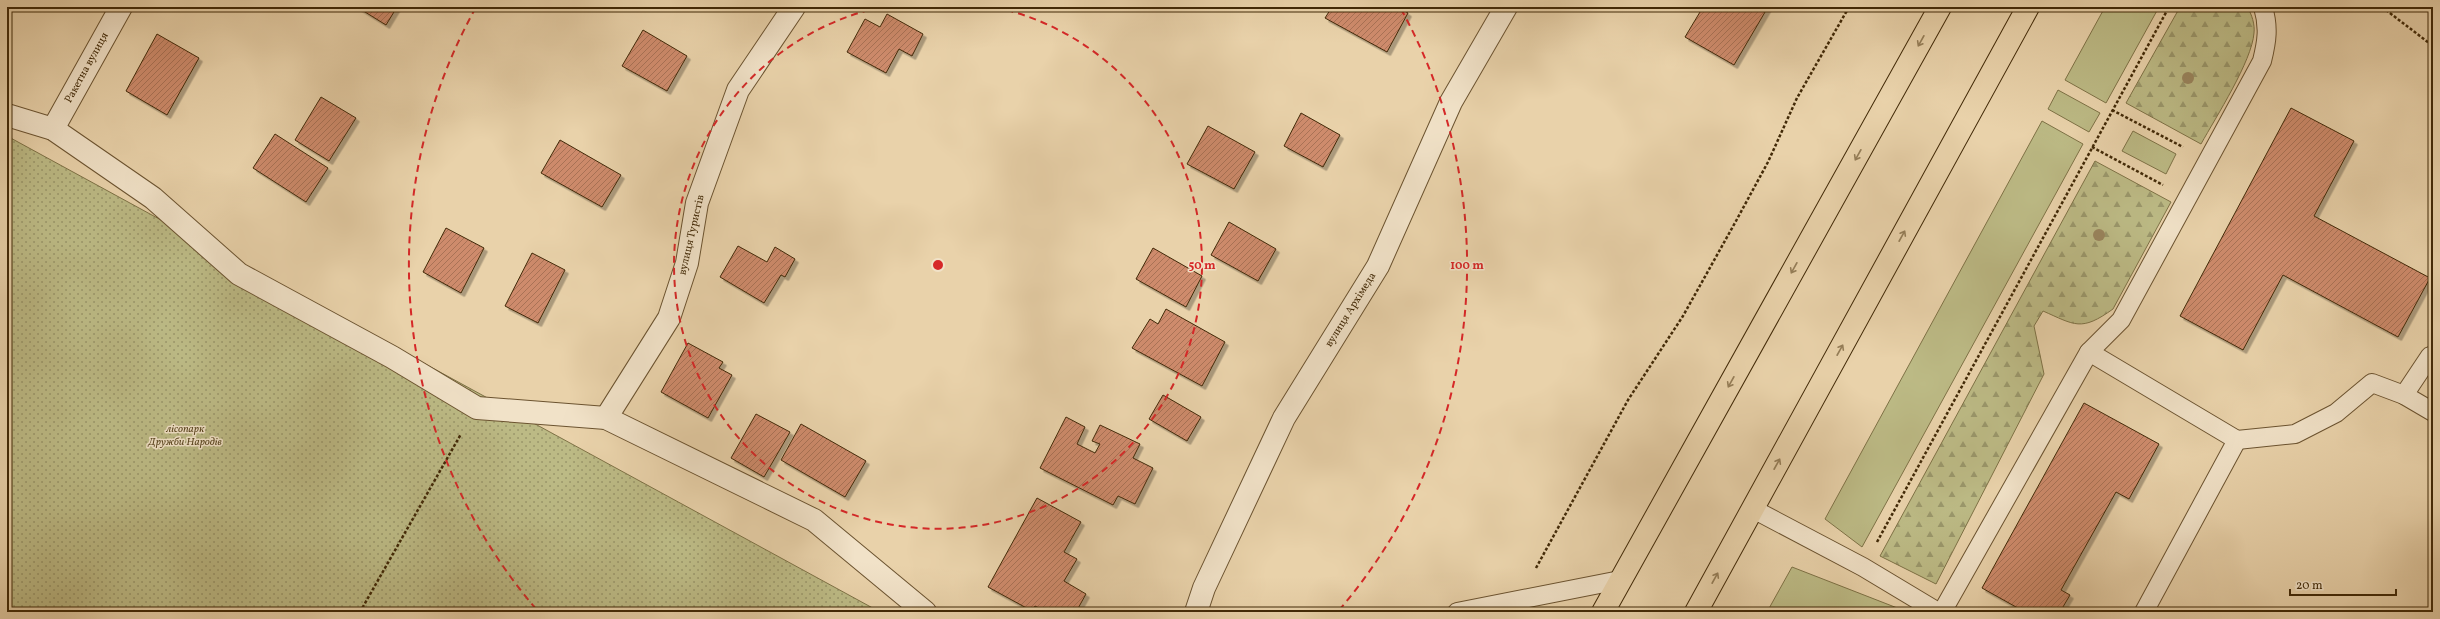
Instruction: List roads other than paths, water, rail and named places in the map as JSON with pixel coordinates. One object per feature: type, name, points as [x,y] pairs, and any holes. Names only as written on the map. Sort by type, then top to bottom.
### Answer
[{"type":"main road","points":[[1603,612],[1940,7]]},
{"type":"main road","points":[[1696,612],[2028,7]]},
{"type":"street","name":"Ракетна вулиця","points":[[53,129],[121,7]]},
{"type":"street","name":"вулиця Туристів","points":[[606,418],[669,318],[687,263],[697,203],[738,90],[794,7]]},
{"type":"street","name":"вулиця Архімеда","points":[[1196,612],[1204,588],[1284,418],[1378,266],[1451,102],[1506,7]]},
{"type":"street","points":[[7,115],[53,129],[153,198],[239,274],[392,357],[477,408],[606,418],[814,520],[925,612]]},
{"type":"lane","points":[[1942,612],[2089,352],[2121,320],[2262,61],[2268,40],[2268,24],[2263,7]]},
{"type":"lane","points":[[2089,352],[2237,440],[2295,434],[2336,414],[2372,383],[2404,395],[2433,412]]},
{"type":"lane","points":[[2404,395],[2430,356]]},
{"type":"lane","points":[[2144,612],[2237,440]]},
{"type":"lane","points":[[1753,509],[1863,567],[1938,612]]},
{"type":"lane","points":[[1457,612],[1620,580]]},
{"type":"park label","name":"лісопарк Дружби Народів","points":[[185,435]]}]
